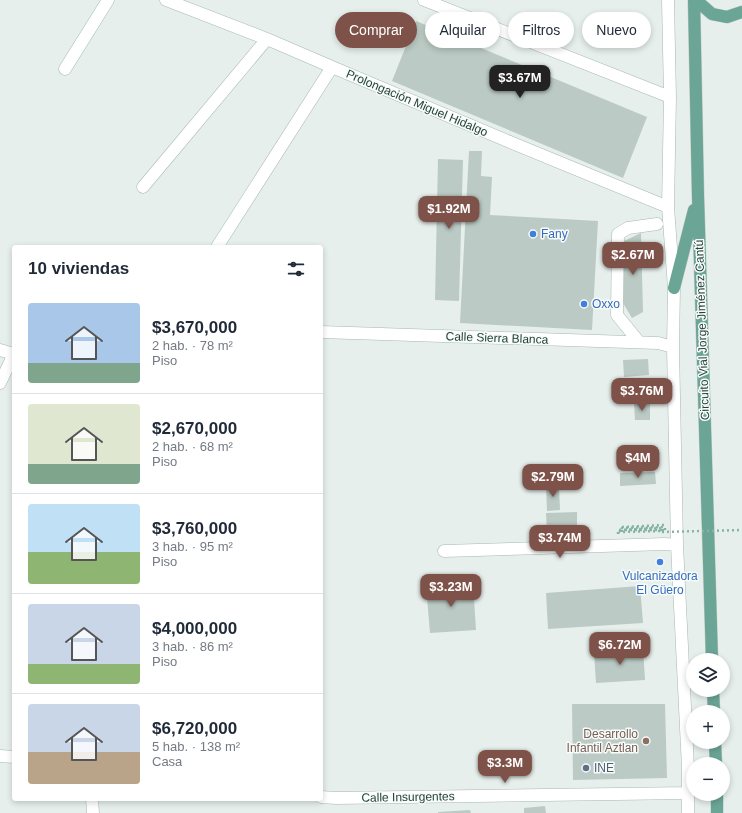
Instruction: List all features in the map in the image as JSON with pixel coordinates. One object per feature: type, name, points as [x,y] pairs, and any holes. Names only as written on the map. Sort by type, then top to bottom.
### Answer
[{"type":"main road","points":[[695,0],[712,14],[727,17],[742,12]]},
{"type":"main road","name":"Circuito Vial Jorge Jiménez Cantú","points":[[695,0],[698,196],[712,653]]},
{"type":"main road","points":[[674,288],[698,196]]},
{"type":"main road","points":[[717,801],[717,813]]},
{"type":"street","points":[[65,69],[108,0]]},
{"type":"street","name":"Prolongación Miguel Hidalgo","points":[[166,0],[267,38],[332,67],[668,207]]},
{"type":"street","points":[[424,0],[670,97]]},
{"type":"street","points":[[668,0],[670,97],[668,207],[674,288],[672,347],[676,525],[687,757]]},
{"type":"street","points":[[142,187],[267,38]]},
{"type":"street","points":[[218,245],[332,67]]},
{"type":"street","points":[[639,342],[617,316],[618,234],[628,228],[657,224]]},
{"type":"street","name":"Calle Sierra Blanca","points":[[323,332],[639,342],[658,343],[672,347]]},
{"type":"street","points":[[0,350],[12,353]]},
{"type":"street","points":[[0,383],[12,358]]},
{"type":"street","points":[[444,551],[621,545],[677,545]]},
{"type":"street","points":[[0,756],[12,757]]},
{"type":"street","name":"Calle Insurgentes","points":[[323,797],[686,793]]},
{"type":"street","points":[[92,801],[93,813]]},
{"type":"street","points":[[688,801],[688,813]]},
{"type":"path","points":[[621,545],[622,527],[676,525]]},
{"type":"path","points":[[622,530],[643,530],[650,530],[658,530],[665,530],[665,527],[620,528],[620,532],[663,531],[663,528],[633,529],[625,530],[618,530],[618,534],[742,530]]},
{"type":"building","points":[[417,21],[425,25],[425,48],[481,48],[647,117],[623,178],[392,81],[405,48],[417,48]]},
{"type":"building","points":[[469,151],[482,151],[481,176],[492,177],[490,215],[598,221],[592,330],[460,323]]},
{"type":"building","points":[[438,159],[463,160],[459,301],[435,300]]},
{"type":"building","points":[[641,233],[643,312],[632,318],[623,303],[622,242]]},
{"type":"building","points":[[648,359],[649,375],[624,377],[623,360]]},
{"type":"building","points":[[634,404],[650,404],[650,420],[635,420]]},
{"type":"building","points":[[655,446],[656,461],[641,463],[639,448]]},
{"type":"building","points":[[655,472],[656,484],[620,486],[620,473]]},
{"type":"building","points":[[559,486],[560,510],[547,511],[546,487]]},
{"type":"building","points":[[577,512],[577,531],[547,532],[546,513]]},
{"type":"building","points":[[473,583],[476,630],[430,633],[426,586]]},
{"type":"building","points":[[640,586],[643,623],[548,629],[546,593]]},
{"type":"building","points":[[643,648],[645,680],[596,683],[594,652]]},
{"type":"building","points":[[572,704],[665,704],[667,778],[573,780]]},
{"type":"building","points":[[545,806],[546,813],[524,813],[524,808]]},
{"type":"building","points":[[470,810],[471,813],[438,813],[438,812]]},
{"type":"place","name":"Fany","points":[[533,234]]},
{"type":"place","name":"Oxxo","points":[[584,304]]},
{"type":"place","name":"Vulcanizadora El Güero","points":[[660,562]]},
{"type":"place","name":"Desarrollo Infantil Aztlan","points":[[646,741]]},
{"type":"place","name":"INE","points":[[586,768]]}]
